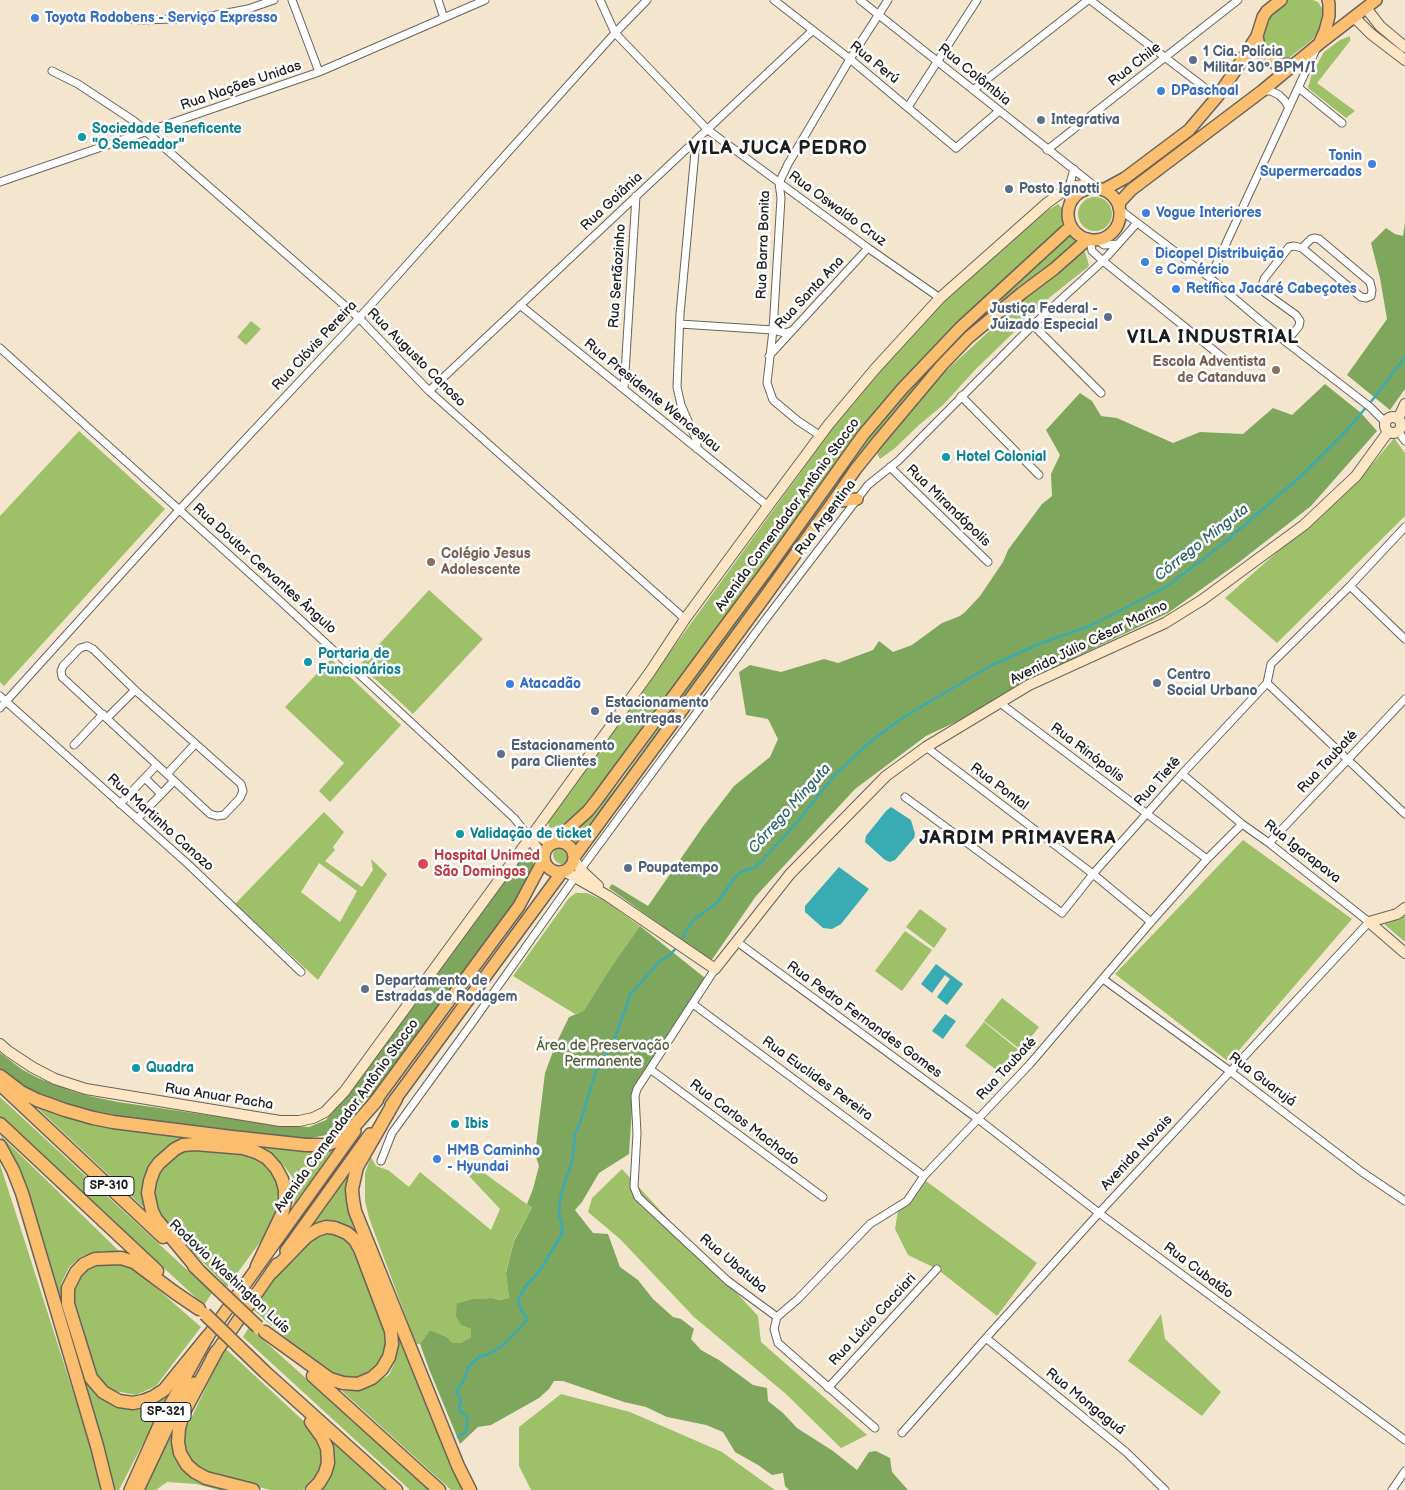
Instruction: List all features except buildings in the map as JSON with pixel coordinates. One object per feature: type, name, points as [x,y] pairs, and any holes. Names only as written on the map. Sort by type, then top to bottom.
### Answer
[{"type":"highway","points":[[0,1076],[21,1092],[37,1100],[93,1118],[306,1145],[326,1144],[339,1140],[350,1131],[377,1100]]},
{"type":"highway","name":"Rodovia Washington Luís","points":[[0,1084],[262,1330],[439,1490]]},
{"type":"highway","points":[[396,1099],[356,1167],[353,1184],[355,1211],[458,1466],[470,1490]]},
{"type":"highway","name":"SP-310","points":[[0,1124],[265,1372],[396,1490]]},
{"type":"highway","points":[[200,1272],[156,1219],[148,1193],[154,1170],[159,1162],[183,1145],[196,1144],[244,1148],[267,1158],[276,1168],[285,1190],[284,1208],[257,1266]]},
{"type":"highway","points":[[0,1146],[13,1170],[22,1193],[97,1446],[108,1490]]},
{"type":"highway","points":[[262,1330],[330,1379],[343,1383],[358,1384],[372,1378],[382,1369],[390,1357],[391,1331],[360,1249],[347,1232],[326,1227],[317,1230],[306,1237],[272,1272]]},
{"type":"highway","points":[[202,1311],[134,1262],[121,1258],[94,1259],[84,1264],[76,1272],[68,1288],[68,1304],[91,1378],[103,1392],[119,1401],[133,1403],[143,1401],[164,1390],[208,1336]]},
{"type":"highway","points":[[216,1352],[184,1412],[179,1428],[178,1442],[180,1453],[187,1465],[206,1478],[253,1490]]},
{"type":"highway","points":[[265,1372],[310,1420],[327,1448],[328,1462],[325,1473],[312,1490]]},
{"type":"main road","points":[[1281,0],[1269,5],[1259,26],[1257,36],[1235,71],[1217,97],[1188,130],[1126,178],[1098,189],[1082,192],[1077,196],[1071,204],[1068,213],[1071,226],[1080,236],[1092,240],[1109,236],[1119,221],[1120,202],[1131,190],[1262,91],[1373,2]]},
{"type":"main road","points":[[1319,44],[1329,16],[1328,0]]},
{"type":"main road","points":[[1257,36],[1260,51],[1266,58],[1276,64],[1294,65]]},
{"type":"main road","points":[[1098,189],[1112,196],[1119,208]]},
{"type":"main road","name":"Avenida Comendador Antônio Stocco","points":[[552,843],[588,811],[596,801],[758,583],[864,435],[902,389],[955,334],[1071,226]]},
{"type":"main road","name":"Avenida Comendador Antônio Stocco","points":[[576,866],[855,470],[879,440],[942,365],[969,337],[1022,293],[1092,240]]},
{"type":"main road","points":[[833,502],[857,499]]},
{"type":"main road","points":[[558,841],[566,843],[572,848],[576,866],[563,871],[555,871],[549,868],[544,859],[545,850],[552,843],[558,841]]},
{"type":"main road","name":"Avenida Comendador Antônio Stocco","points":[[257,1266],[520,906],[544,859]]},
{"type":"main road","points":[[272,1272],[563,871]]},
{"type":"main road","name":"SP-321","points":[[130,1490],[160,1423],[208,1336],[257,1266]]},
{"type":"main road","name":"SP-321","points":[[138,1490],[171,1420],[185,1396],[272,1272]]},
{"type":"street","points":[[115,18],[143,20],[202,18],[248,9],[274,0]]},
{"type":"street","points":[[292,0],[319,72]]},
{"type":"street","points":[[438,0],[444,18]]},
{"type":"street","name":"Rua Nações Unidas","points":[[0,182],[319,72],[485,0]]},
{"type":"street","points":[[600,0],[615,34]]},
{"type":"street","name":"Rua Clóvis Pereira","points":[[0,708],[178,510],[358,318],[647,0]]},
{"type":"street","name":"Rua Colômbia","points":[[860,0],[1098,189]]},
{"type":"street","name":"Rua Barra Bonita","points":[[821,436],[798,421],[773,400],[767,383],[773,330],[781,198],[779,183],[788,164],[850,59],[888,0]]},
{"type":"street","points":[[908,107],[977,0]]},
{"type":"street","points":[[973,90],[1089,0],[1217,97]]},
{"type":"street","name":"Rua Chile","points":[[1047,150],[1238,0]]},
{"type":"street","name":"Rua Perú","points":[[776,1],[850,59],[956,148],[999,111]]},
{"type":"street","points":[[1373,2],[1380,26],[1405,47]]},
{"type":"street","points":[[1354,17],[1371,34],[1405,60]]},
{"type":"street","name":"Rua Goiânia","points":[[429,391],[812,31]]},
{"type":"street","name":"Rua Oswaldo Cruz","points":[[615,34],[708,130],[868,248],[940,298]]},
{"type":"street","points":[[1210,278],[1319,44]]},
{"type":"street","name":"Rua Augusto Canoso","points":[[52,71],[78,84],[134,121],[358,318],[429,391],[684,619]]},
{"type":"street","points":[[1298,88],[1342,123]]},
{"type":"street","points":[[1262,91],[1279,95],[1285,101],[1288,108]]},
{"type":"street","points":[[696,141],[676,387],[681,405],[696,441],[697,449]]},
{"type":"street","points":[[1071,204],[1068,199],[1069,187],[1074,169]]},
{"type":"street","points":[[532,835],[650,672],[684,619],[821,436],[875,369],[940,298],[1047,203],[1069,187],[1084,185],[1098,189]]},
{"type":"street","name":"Rua Sertãozinho","points":[[624,389],[636,196]]},
{"type":"street","points":[[1119,208],[1210,278],[1286,342],[1367,405],[1405,442]]},
{"type":"street","name":"Rua Argentina","points":[[381,1161],[392,1133],[478,1015],[576,866],[868,484],[898,461],[1033,325],[1103,261],[1137,223]]},
{"type":"street","points":[[1286,342],[1299,326],[1300,321],[1296,315],[1264,292],[1262,286],[1264,279],[1288,247],[1302,248],[1361,297],[1371,296],[1370,282],[1319,239],[1314,238],[1302,248]]},
{"type":"street","points":[[1118,244],[1104,244],[1092,240],[1092,251],[1227,361]]},
{"type":"street","name":"Rua Santa Ana","points":[[769,356],[868,248]]},
{"type":"street","name":"Rua Presidente Wenceslau","points":[[520,305],[768,506]]},
{"type":"street","points":[[680,324],[773,330],[785,333],[793,330]]},
{"type":"street","points":[[1033,325],[1100,393]]},
{"type":"street","name":"Rua Doutor Cervantes Ângulo","points":[[0,348],[277,598],[532,835]]},
{"type":"street","points":[[961,396],[1039,475]]},
{"type":"street","points":[[1390,428],[1401,425],[1398,419],[1405,404]]},
{"type":"street","name":"Avenida Júlio César Marino","points":[[637,1089],[715,969],[736,941],[790,874],[886,776],[926,747],[1029,685],[1165,623],[1202,600],[1304,525],[1356,476],[1390,428]]},
{"type":"street","name":"Rua Mirandópolis","points":[[890,467],[988,562]]},
{"type":"street","name":"Rua Tietê","points":[[905,797],[1062,913],[1093,874],[1146,814],[1267,683],[1271,664],[1350,586],[1405,527]]},
{"type":"street","points":[[1350,586],[1405,639]]},
{"type":"street","points":[[87,646],[93,649],[135,690],[241,784],[240,798],[224,815],[210,814],[62,677],[61,671],[63,666],[80,648],[87,646]]},
{"type":"street","points":[[1267,683],[1405,814]]},
{"type":"street","points":[[74,745],[135,690]]},
{"type":"street","name":"Rua Martinho Canozo","points":[[0,696],[189,865],[301,972]]},
{"type":"street","name":"Rua Taubaté","points":[[1269,843],[1405,699]]},
{"type":"street","name":"Rua Rinópolis","points":[[1000,702],[1207,859]]},
{"type":"street","points":[[167,774],[195,744]]},
{"type":"street","name":"Rua Pontal","points":[[926,747],[1093,874],[1151,922]]},
{"type":"street","points":[[120,804],[157,765]]},
{"type":"street","name":"Rua Igarapava","points":[[1182,774],[1242,824],[1370,922],[1405,953]]},
{"type":"street","points":[[145,778],[161,794]]},
{"type":"street","points":[[137,819],[174,781]]},
{"type":"street","name":"Rua Taubaté","points":[[777,1316],[798,1299],[870,1224],[907,1201],[924,1176],[1030,1064],[1151,922],[1207,859],[1242,824]]},
{"type":"street","points":[[532,835],[552,843]]},
{"type":"street","points":[[532,835],[544,859]]},
{"type":"street","name":"Rua Anuar Pacha","points":[[0,1044],[32,1067],[55,1079],[86,1089],[280,1121],[299,1121],[313,1118],[325,1112],[344,1092],[532,835]]},
{"type":"street","points":[[576,866],[608,896],[715,969]]},
{"type":"street","points":[[1370,922],[1397,914],[1405,908]]},
{"type":"street","name":"Avenida Novais","points":[[902,1433],[1100,1213],[1370,922]]},
{"type":"street","name":"Rua Pedro Fernandes Gomes","points":[[736,941],[978,1119]]},
{"type":"street","name":"Rua Guarujá","points":[[1103,979],[1231,1072],[1362,1172],[1405,1201]]},
{"type":"street","name":"Rua Euclides Pereira","points":[[693,1004],[924,1176]]},
{"type":"street","name":"Rua Carlos Machado","points":[[650,1069],[823,1197]]},
{"type":"street","name":"Rua Ubatuba","points":[[637,1089],[635,1096],[637,1134],[634,1187],[638,1197],[728,1281],[777,1316]]},
{"type":"street","name":"Rua Cubatão","points":[[978,1119],[1100,1213],[1405,1440]]},
{"type":"street","name":"Rua Lúcio Cacciari","points":[[828,1388],[937,1269]]},
{"type":"street","points":[[777,1316],[774,1329],[778,1343],[875,1428]]},
{"type":"street","name":"Rua Mongaguá","points":[[986,1338],[1126,1452],[1165,1490]]},
{"type":"street","points":[[1392,1490],[1405,1471]]},
{"type":"green space","points":[[1286,0],[1313,0],[1318,2],[1323,14],[1320,27],[1313,39],[1289,58],[1279,60],[1271,58],[1260,45],[1261,24]]},
{"type":"green space","points":[[1350,36],[1350,41],[1317,83],[1355,111],[1346,118],[1308,88],[1312,73],[1324,52],[1340,40]]},
{"type":"green space","points":[[1095,197],[1102,198],[1107,202],[1111,207],[1111,221],[1107,226],[1102,230],[1095,231],[1088,230],[1083,226],[1079,221],[1078,214],[1079,207],[1083,202],[1088,198]]},
{"type":"green space","points":[[1058,204],[1064,213],[1061,227],[960,322],[772,555],[592,799],[562,825],[549,827],[548,820],[830,432],[831,428],[876,375],[939,307],[1008,244]]},
{"type":"green space","points":[[1405,222],[1405,389],[1390,410],[1347,375],[1387,319],[1380,278],[1371,243],[1386,228],[1395,234],[1403,236]]},
{"type":"green space","points":[[1070,233],[1079,244],[906,400],[886,421],[577,848],[566,838],[597,811],[620,782],[873,432],[928,368]]},
{"type":"green space","points":[[1082,251],[1085,252],[1088,267],[1050,297],[975,370],[943,405],[880,459],[877,453],[878,449],[909,411],[948,369],[1038,286]]},
{"type":"green space","points":[[251,321],[261,329],[246,345],[237,337]]},
{"type":"green space","points":[[1325,384],[1361,413],[1377,431],[1311,506],[1238,563],[1168,613],[1074,658],[1011,696],[926,736],[855,789],[756,896],[711,961],[609,888],[612,884],[648,906],[704,825],[734,786],[770,757],[778,739],[768,719],[746,715],[739,672],[750,665],[781,672],[824,659],[838,663],[873,650],[879,641],[893,652],[912,645],[942,623],[965,612],[980,596],[1003,562],[1008,550],[1042,504],[1052,496],[1051,474],[1060,455],[1046,430],[1080,393],[1092,401],[1101,416],[1117,418],[1173,443],[1200,432],[1243,434],[1273,408],[1292,415]]},
{"type":"green space","points":[[79,431],[165,509],[4,686],[0,682],[0,516]]},
{"type":"green space","points":[[1394,438],[1405,453],[1405,516],[1277,643],[1225,598],[1360,479]]},
{"type":"green space","points":[[429,590],[483,639],[413,714],[360,665]]},
{"type":"green space","points":[[331,659],[401,725],[330,802],[319,791],[344,763],[285,707]]},
{"type":"green space","points":[[324,812],[344,832],[333,847],[335,850],[325,861],[362,887],[373,870],[371,859],[387,874],[318,980],[235,904]],"holes":[[[319,863],[357,891],[340,922],[301,892]]]},
{"type":"green space","points":[[1243,840],[1352,919],[1229,1062],[1115,974]]},
{"type":"green space","points":[[558,846],[566,846],[571,851],[569,862],[558,864],[553,859],[553,851]]},
{"type":"green space","points":[[525,853],[530,857],[533,867],[516,903],[376,1095],[366,1098],[345,1124],[327,1135],[305,1139],[81,1111],[52,1102],[0,1074],[0,1053],[23,1070],[38,1078],[72,1091],[118,1102],[248,1121],[309,1127],[326,1120],[520,856]]},
{"type":"green space","points":[[576,893],[587,893],[605,901],[640,926],[613,964],[584,1012],[575,1014],[513,976],[569,898]]},
{"type":"green space","points":[[920,909],[947,929],[934,948],[906,927]]},
{"type":"green space","points":[[1405,916],[1405,942],[1384,924]]},
{"type":"green space","name":"Área de Preservação Permanente","points":[[640,926],[705,978],[633,1091],[629,1154],[599,1173],[582,1202],[575,1210],[593,1233],[608,1234],[620,1267],[638,1280],[653,1299],[673,1317],[681,1319],[694,1329],[691,1339],[701,1350],[719,1360],[753,1385],[767,1388],[768,1401],[797,1428],[833,1451],[857,1470],[869,1452],[876,1451],[890,1458],[892,1472],[908,1490],[789,1490],[785,1486],[783,1473],[772,1475],[735,1452],[723,1432],[706,1425],[667,1417],[646,1407],[624,1402],[563,1381],[554,1381],[549,1389],[539,1398],[491,1425],[478,1427],[460,1444],[420,1344],[430,1330],[447,1337],[453,1343],[461,1343],[471,1337],[471,1329],[461,1325],[456,1316],[457,1303],[472,1299],[492,1298],[500,1300],[509,1298],[506,1273],[514,1241],[532,1208],[527,1204],[539,1166],[535,1154],[545,1073],[569,1017],[584,1011],[613,964]]},
{"type":"green space","points":[[905,931],[932,950],[902,991],[875,971]]},
{"type":"green space","points":[[1002,998],[1039,1027],[1021,1050],[984,1021]]},
{"type":"green space","points":[[984,1022],[1021,1052],[1003,1075],[965,1046]]},
{"type":"green space","points":[[0,1097],[212,1293],[204,1305],[0,1117]]},
{"type":"green space","points":[[31,1102],[94,1123],[316,1152],[340,1146],[290,1214],[296,1196],[293,1178],[282,1163],[267,1150],[187,1140],[145,1187],[143,1207]]},
{"type":"green space","points":[[0,1135],[119,1251],[102,1251],[82,1256],[69,1267],[61,1284],[62,1304],[86,1380],[95,1394],[110,1404],[126,1408],[139,1408],[167,1397],[119,1490],[113,1490],[12,1159]]},
{"type":"green space","points":[[199,1148],[243,1152],[262,1159],[276,1176],[282,1192],[279,1211],[269,1230],[227,1287],[160,1218],[152,1199],[154,1181],[161,1168],[178,1151]]},
{"type":"green space","points":[[371,1157],[376,1166],[388,1170],[409,1187],[420,1172],[491,1230],[500,1209],[469,1176],[476,1167],[532,1208],[514,1240],[506,1272],[509,1298],[500,1300],[492,1298],[472,1299],[457,1303],[461,1325],[471,1329],[471,1337],[461,1343],[453,1343],[447,1337],[430,1330],[420,1344],[416,1344],[369,1218],[365,1201],[365,1173]]},
{"type":"green space","points":[[0,1164],[100,1476],[100,1490],[0,1490]]},
{"type":"green space","points":[[351,1168],[351,1208],[450,1465],[463,1490],[451,1490],[342,1391],[356,1390],[371,1385],[389,1375],[396,1359],[398,1339],[351,1229],[309,1227]]},
{"type":"green space","points":[[622,1169],[758,1316],[761,1342],[867,1435],[841,1448],[786,1394],[694,1317],[620,1239],[588,1212],[592,1198]]},
{"type":"green space","points":[[926,1181],[1037,1263],[997,1316],[937,1269],[908,1255],[895,1229],[898,1211]]},
{"type":"green space","points":[[322,1232],[340,1234],[353,1244],[383,1324],[387,1340],[384,1358],[375,1369],[361,1377],[343,1377],[321,1368],[251,1308],[280,1271],[310,1238]]},
{"type":"green space","points":[[120,1261],[138,1272],[201,1327],[156,1386],[136,1395],[110,1390],[93,1374],[70,1296],[75,1275],[90,1263]]},
{"type":"green space","points":[[1161,1314],[1165,1339],[1221,1392],[1202,1416],[1128,1361]]},
{"type":"green space","points":[[249,1327],[430,1490],[410,1490],[243,1337]]},
{"type":"green space","points":[[225,1348],[310,1427],[323,1450],[320,1474],[312,1485],[302,1490],[270,1490],[206,1474],[193,1464],[183,1450],[184,1433]]},
{"type":"green space","points":[[561,1394],[630,1412],[722,1452],[775,1490],[531,1490],[519,1466],[519,1427]]},
{"type":"green space","points":[[172,1429],[176,1453],[238,1490],[219,1490],[196,1484],[167,1482],[156,1490],[145,1490]]},
{"type":"green space","points":[[330,1440],[385,1490],[317,1490],[332,1454]]},
{"type":"water","points":[[891,807],[911,820],[915,834],[914,838],[895,860],[890,862],[885,860],[865,842],[866,836]]},
{"type":"water","points":[[839,867],[869,889],[841,924],[832,929],[823,928],[805,912],[805,906]]},
{"type":"water","points":[[936,964],[963,984],[947,1005],[937,997],[950,979],[945,975],[932,993],[921,984]]},
{"type":"water","points":[[945,1014],[956,1021],[943,1039],[932,1031]]},
{"type":"waterway","name":"Córrego Minguta","points":[[680,942],[696,918],[717,903],[735,877],[743,871],[754,868],[761,862],[797,822],[834,776],[866,745],[902,718],[992,665],[1039,644],[1092,625],[1166,587],[1224,543],[1302,475],[1347,430],[1405,357]]},
{"type":"waterway","name":"Córrego Minguta","points":[[458,1437],[466,1432],[468,1421],[466,1416],[459,1410],[461,1400],[457,1393],[469,1366],[479,1357],[489,1354],[502,1346],[528,1319],[522,1312],[518,1302],[520,1296],[527,1284],[542,1267],[562,1234],[562,1224],[559,1215],[560,1200],[572,1162],[575,1134],[596,1071],[613,1044],[630,995],[660,961],[669,956],[677,947]]},
{"type":"place","name":"Toyota Rodobens - Serviço Expresso","points":[[35,18]]},
{"type":"place","name":"1 Cia. Polícia Militar 30º BPM/I","points":[[1193,60]]},
{"type":"place","name":"DPaschoal","points":[[1161,91]]},
{"type":"place","name":"Integrativa","points":[[1041,120]]},
{"type":"place","name":"Sociedade Beneficente \"O Semeador\"","points":[[82,137]]},
{"type":"place","name":"Tonin Supermercados","points":[[1372,164]]},
{"type":"place","name":"Posto Ignotti","points":[[1009,189]]},
{"type":"place","name":"Vogue Interiores","points":[[1146,213]]},
{"type":"place","name":"Dicopel Distribuição e Comércio","points":[[1145,262]]},
{"type":"place","name":"Retífica Jacaré Cabeçotes","points":[[1176,289]]},
{"type":"place","name":"Justiça Federal - Juizado Especial","points":[[1108,317]]},
{"type":"place","name":"Escola Adventista de Catanduva","points":[[1276,370]]},
{"type":"place","name":"Hotel Colonial","points":[[946,457]]},
{"type":"place","name":"Colégio Jesus Adolescente","points":[[431,562]]},
{"type":"place","name":"Portaria de Funcionários","points":[[308,662]]},
{"type":"place","name":"Centro Social Urbano","points":[[1157,683]]},
{"type":"place","name":"Atacadão","points":[[510,684]]},
{"type":"place","name":"Estacionamento de entregas","points":[[595,711]]},
{"type":"place","name":"Estacionamento para Clientes","points":[[501,754]]},
{"type":"place","name":"Validação de ticket","points":[[460,834]]},
{"type":"place","name":"Hospital Unimed São Domingos","points":[[423,864]]},
{"type":"place","name":"Poupatempo","points":[[628,868]]},
{"type":"place","name":"Departamento de Estradas de Rodagem","points":[[365,989]]},
{"type":"place","name":"Quadra","points":[[136,1068]]},
{"type":"place","name":"Ibis","points":[[455,1124]]},
{"type":"place","name":"HMB Caminho - Hyundai","points":[[437,1159]]},
{"type":"district","name":"VILA JUCA PEDRO","points":[[778,149]]},
{"type":"district","name":"VILA INDUSTRIAL","points":[[1213,338]]},
{"type":"district","name":"JARDIM PRIMAVERA","points":[[1018,839]]}]
